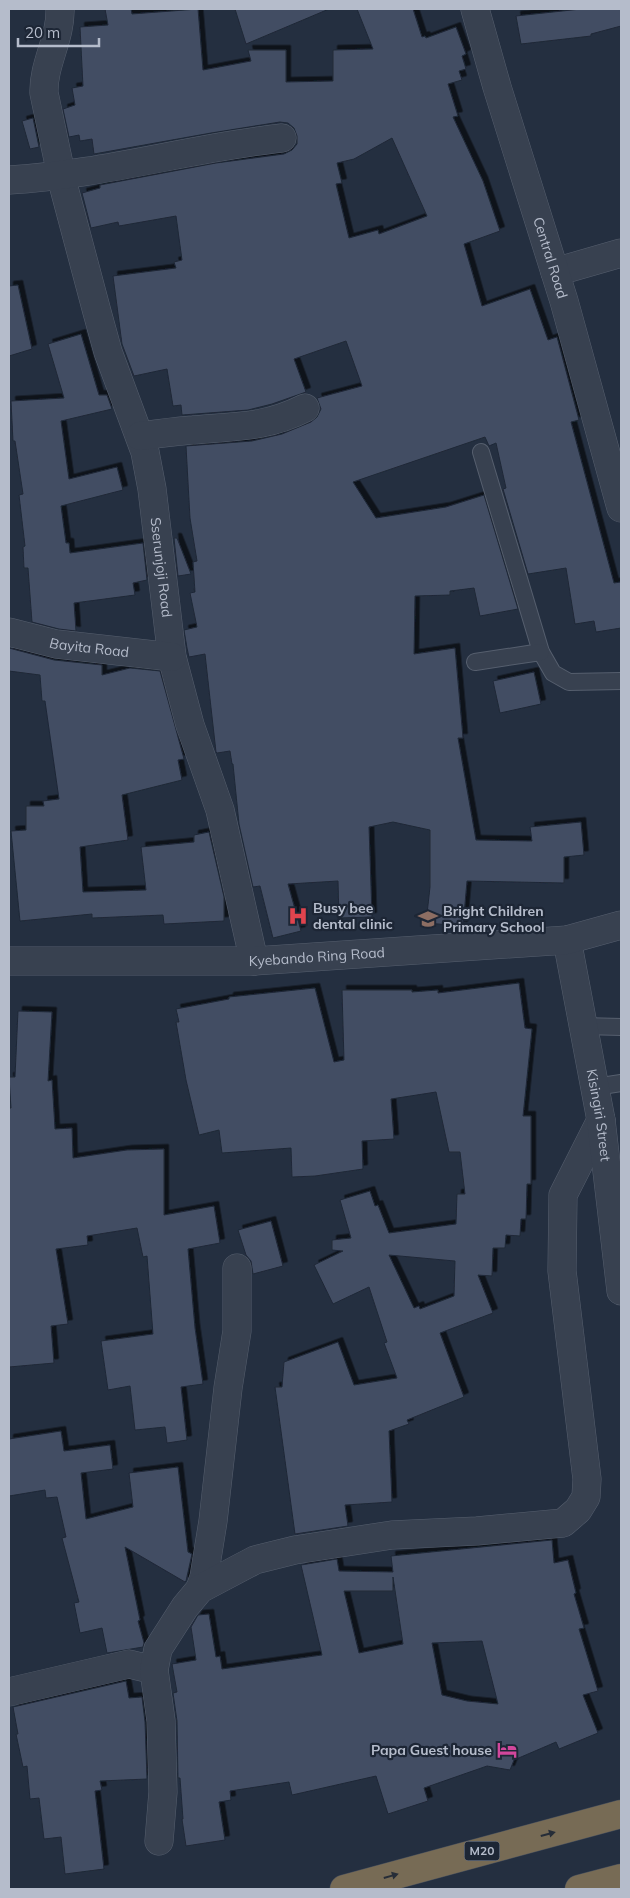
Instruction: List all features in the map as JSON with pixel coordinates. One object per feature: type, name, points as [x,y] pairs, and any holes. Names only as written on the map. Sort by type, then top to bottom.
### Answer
[{"type":"highway","name":"M20","points":[[344,1889],[621,1814]]},
{"type":"highway","points":[[579,1889],[621,1878]]},
{"type":"street","name":"Sserunjoji Road","points":[[60,9],[58,25],[44,80],[44,93],[70,213],[108,352],[140,436],[152,489],[172,657],[190,726],[220,810],[254,961]]},
{"type":"street","name":"Central Road","points":[[475,9],[497,87],[555,272],[621,507]]},
{"type":"street","points":[[9,180],[90,171],[234,144],[282,138]]},
{"type":"street","points":[[555,272],[621,253]]},
{"type":"street","points":[[140,436],[249,426],[271,422],[305,408]]},
{"type":"street","name":"Bayita Road","points":[[9,632],[56,644],[172,657]]},
{"type":"street","name":"Kyebando Ring Road","points":[[9,961],[254,961],[567,940],[621,925]]},
{"type":"street","name":"Kisingiri Street","points":[[567,940],[601,1120],[618,1237],[621,1291]]},
{"type":"street","points":[[200,1589],[255,1560],[295,1550],[392,1535],[477,1531],[563,1523],[578,1510],[586,1497],[588,1479],[562,1271],[563,1195],[601,1120]]},
{"type":"street","points":[[159,1841],[163,1792],[162,1739],[154,1670],[158,1649],[185,1607],[200,1589],[204,1577],[213,1521],[236,1331],[237,1268]]},
{"type":"street","points":[[9,1692],[128,1664],[154,1670]]},
{"type":"lane","points":[[482,452],[541,652],[553,673],[569,682],[621,681]]},
{"type":"lane","points":[[476,662],[541,652]]},
{"type":"lane","points":[[583,1026],[621,1026]]},
{"type":"lane","points":[[595,1087],[621,1083]]},
{"type":"building","points":[[105,9],[131,9],[132,14],[198,9],[203,70],[251,61],[248,50],[286,50],[286,82],[333,81],[333,50],[373,49],[357,9],[413,9],[422,37],[425,36],[426,38],[456,27],[466,54],[462,56],[466,69],[459,71],[462,80],[448,84],[458,116],[453,117],[483,181],[500,231],[464,244],[482,306],[530,289],[548,340],[557,337],[579,420],[571,422],[614,583],[621,582],[621,628],[596,632],[594,621],[575,624],[566,568],[528,574],[503,489],[506,488],[496,443],[489,446],[485,437],[353,482],[376,518],[446,507],[484,495],[518,609],[480,616],[474,588],[450,591],[450,595],[415,596],[414,654],[455,648],[463,738],[458,738],[476,840],[532,841],[530,827],[581,822],[584,855],[564,857],[564,883],[467,881],[463,926],[426,923],[430,887],[430,830],[393,822],[369,827],[372,917],[339,918],[338,881],[288,884],[301,931],[273,938],[260,886],[253,887],[239,824],[230,751],[216,752],[205,654],[189,657],[187,648],[184,630],[197,627],[190,593],[195,592],[193,562],[197,561],[190,518],[186,446],[252,441],[282,434],[311,422],[317,417],[321,409],[317,398],[362,386],[346,341],[294,359],[306,392],[248,410],[182,415],[181,405],[173,406],[167,369],[134,376],[122,344],[113,276],[176,268],[174,262],[182,260],[176,216],[119,226],[118,222],[91,228],[82,193],[100,188],[100,185],[216,163],[284,154],[292,150],[297,144],[297,136],[294,128],[288,123],[280,122],[94,154],[92,139],[80,141],[79,135],[69,137],[63,109],[75,105],[72,88],[83,86],[80,27],[108,25]],"holes":[[[392,138],[427,216],[379,234],[378,230],[349,238],[336,184],[342,183],[337,163],[354,159]]]},
{"type":"building","points":[[235,9],[329,9],[246,44]]},
{"type":"building","points":[[581,9],[621,9],[621,26],[591,34],[591,36],[521,44],[516,16]]},
{"type":"building","points":[[33,118],[39,147],[30,149],[22,121]]},
{"type":"building","points":[[18,285],[32,349],[9,356],[9,286]]},
{"type":"building","points":[[81,334],[99,395],[107,395],[112,409],[61,421],[69,479],[117,467],[123,490],[61,506],[66,543],[69,543],[70,553],[143,543],[147,580],[133,583],[135,595],[74,603],[76,631],[32,622],[28,568],[24,568],[23,547],[25,546],[19,495],[23,494],[15,441],[13,441],[11,401],[64,398],[48,344]]},
{"type":"building","points":[[174,538],[177,538],[191,574],[178,576]]},
{"type":"building","points":[[9,648],[54,660],[102,665],[102,675],[130,668],[160,671],[184,759],[178,760],[182,780],[122,795],[128,840],[80,847],[83,892],[146,890],[141,847],[194,842],[194,835],[209,832],[224,897],[224,921],[164,924],[163,915],[92,918],[92,914],[20,921],[11,831],[26,830],[26,806],[44,806],[43,801],[59,799],[45,701],[42,701],[40,675],[9,671]]},
{"type":"building","points":[[534,672],[541,704],[500,713],[493,681]]},
{"type":"building","points":[[519,983],[525,1028],[532,1029],[523,1116],[531,1116],[531,1184],[527,1184],[526,1219],[521,1219],[520,1236],[506,1235],[505,1248],[493,1248],[492,1276],[478,1275],[493,1313],[440,1333],[464,1397],[407,1420],[409,1424],[389,1431],[392,1502],[345,1505],[348,1526],[295,1534],[275,1387],[282,1387],[284,1362],[338,1342],[354,1385],[397,1378],[384,1343],[387,1342],[369,1287],[333,1304],[314,1265],[343,1251],[332,1250],[332,1240],[351,1238],[340,1200],[370,1191],[375,1206],[378,1205],[389,1233],[456,1224],[457,1194],[465,1194],[460,1152],[449,1152],[436,1092],[391,1099],[394,1139],[362,1141],[363,1169],[315,1176],[292,1177],[291,1148],[222,1153],[219,1130],[199,1135],[186,1080],[176,1022],[179,1022],[176,1009],[229,999],[229,997],[315,988],[334,1062],[344,1060],[342,990],[412,990],[412,992],[438,990],[438,993]],"holes":[[[389,1255],[455,1261],[454,1296],[420,1309],[419,1306],[414,1308]]]},
{"type":"building","points":[[18,1011],[52,1012],[48,1081],[52,1080],[55,1129],[72,1128],[73,1158],[127,1150],[164,1149],[164,1215],[214,1206],[220,1243],[188,1249],[195,1328],[203,1384],[181,1387],[187,1440],[167,1443],[165,1427],[135,1430],[130,1386],[108,1390],[101,1341],[153,1334],[147,1256],[143,1257],[137,1228],[87,1236],[88,1245],[56,1249],[68,1324],[51,1326],[54,1363],[9,1367],[9,1108],[11,1108],[9,1077],[15,1077]]},
{"type":"building","points":[[271,1221],[283,1266],[253,1274],[251,1261],[246,1255],[238,1230]]},
{"type":"building","points":[[61,1431],[64,1451],[110,1445],[113,1469],[81,1473],[86,1519],[133,1507],[129,1473],[178,1467],[188,1552],[192,1554],[186,1581],[125,1547],[140,1620],[138,1621],[144,1643],[143,1647],[107,1653],[102,1628],[80,1633],[74,1603],[79,1602],[62,1538],[66,1537],[57,1497],[46,1498],[45,1490],[9,1496],[9,1439]]},
{"type":"building","points":[[552,1540],[554,1563],[568,1560],[576,1593],[574,1594],[584,1628],[579,1629],[598,1691],[583,1695],[598,1733],[559,1749],[556,1742],[514,1760],[510,1770],[487,1766],[424,1788],[428,1801],[388,1814],[376,1776],[292,1795],[289,1782],[230,1791],[231,1800],[219,1802],[225,1840],[186,1846],[182,1819],[180,1778],[178,1778],[177,1721],[173,1693],[177,1692],[172,1664],[196,1660],[191,1627],[198,1615],[209,1614],[216,1657],[220,1656],[222,1669],[322,1655],[301,1565],[337,1559],[339,1571],[393,1572],[391,1556]],"holes":[[[393,1577],[403,1644],[359,1653],[344,1591],[393,1591]],[[482,1641],[498,1704],[467,1701],[442,1695],[432,1643]]]},
{"type":"building","points":[[126,1681],[129,1698],[142,1697],[147,1779],[100,1781],[102,1790],[95,1791],[104,1869],[65,1874],[61,1837],[44,1839],[39,1798],[30,1799],[27,1766],[23,1767],[13,1707]]},
{"type":"place","name":"Busy bee dental clinic","points":[[298,916]]},
{"type":"place","name":"Bright Children Primary School","points":[[428,919]]},
{"type":"place","name":"Papa Guest house","points":[[507,1750]]}]
